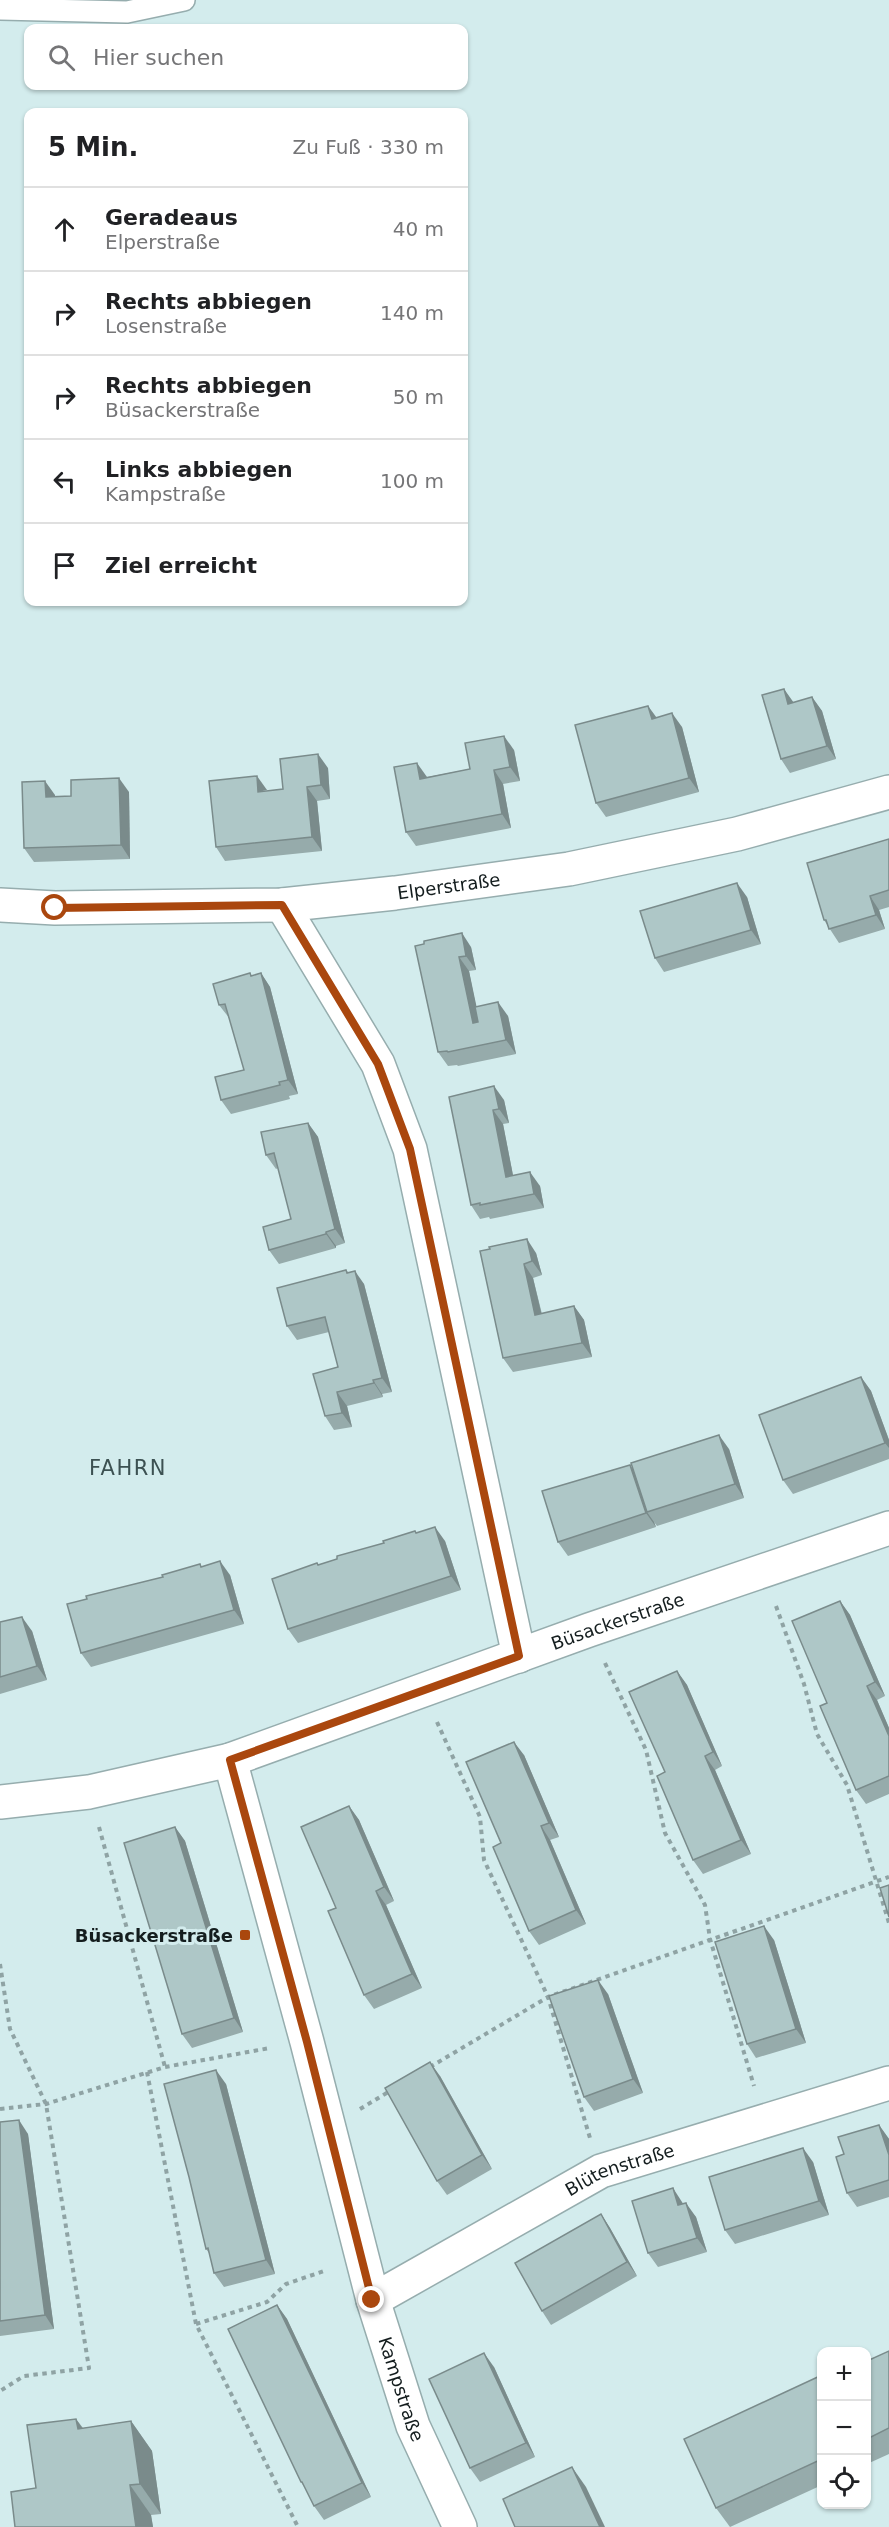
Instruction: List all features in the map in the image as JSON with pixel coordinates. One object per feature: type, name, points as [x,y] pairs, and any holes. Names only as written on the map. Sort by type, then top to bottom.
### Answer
[{"type":"street","name":"Elperstraße","points":[[0,905],[55,908],[282,905],[395,893],[569,869],[737,834],[889,792]]},
{"type":"street","points":[[282,905],[378,1064],[410,1149],[519,1656]]},
{"type":"street","name":"Büsackerstraße","points":[[0,1802],[89,1792],[230,1760],[589,1630],[889,1528]]},
{"type":"street","name":"Kampstraße","points":[[230,1760],[307,2042],[372,2300],[413,2426],[460,2527]]},
{"type":"street","name":"Blütenstraße","points":[[372,2300],[601,2171],[889,2084]]},
{"type":"lane","points":[[0,9],[127,12],[184,0]]},
{"type":"path","points":[[764,1572],[804,1684],[818,1734],[847,1785],[889,1923]]},
{"type":"path","points":[[589,1630],[646,1750],[665,1833],[705,1905],[710,1939],[764,2122]]},
{"type":"path","points":[[424,1691],[480,1818],[484,1860],[548,1997],[601,2171]]},
{"type":"path","points":[[89,1792],[165,2067]]},
{"type":"path","points":[[428,2068],[548,1997],[889,1877]]},
{"type":"path","points":[[0,1964],[10,2030],[46,2104],[89,2368],[24,2376],[0,2391]]},
{"type":"path","points":[[0,2109],[46,2104],[165,2067],[307,2042]]},
{"type":"path","points":[[147,2072],[196,2324],[298,2527]]},
{"type":"path","points":[[329,2128],[399,2086]]},
{"type":"path","points":[[196,2324],[267,2302],[286,2284],[362,2257]]},
{"type":"building","points":[[784,689],[788,704],[812,697],[827,746],[781,759],[762,695]]},
{"type":"building","points":[[648,706],[652,719],[672,713],[689,778],[596,803],[575,725]]},
{"type":"building","points":[[504,736],[510,767],[494,770],[502,814],[406,832],[394,767],[417,763],[420,779],[470,769],[465,743]]},
{"type":"building","points":[[318,754],[321,785],[307,787],[312,837],[216,847],[209,781],[257,776],[258,792],[283,789],[280,759]]},
{"type":"building","points":[[119,778],[121,845],[24,848],[22,782],[45,781],[46,797],[71,796],[71,780]]},
{"type":"building","points":[[889,839],[889,890],[870,896],[876,915],[829,929],[824,920],[807,863]]},
{"type":"building","points":[[737,883],[751,930],[655,958],[640,911]]},
{"type":"building","points":[[462,933],[466,956],[459,957],[473,1023],[478,1022],[475,1007],[498,1002],[506,1040],[438,1052],[415,946],[424,944],[424,941]]},
{"type":"building","points":[[250,973],[251,976],[261,973],[288,1080],[279,1082],[280,1085],[221,1100],[215,1077],[244,1070],[225,1004],[219,1005],[213,984]]},
{"type":"building","points":[[494,1086],[499,1109],[493,1110],[506,1177],[530,1172],[534,1194],[471,1205],[449,1097]]},
{"type":"building","points":[[308,1123],[335,1229],[326,1234],[269,1250],[263,1227],[291,1219],[274,1153],[266,1155],[261,1132]]},
{"type":"building","points":[[527,1239],[532,1261],[524,1264],[535,1315],[574,1306],[582,1343],[503,1358],[480,1251]]},
{"type":"building","points":[[346,1270],[347,1273],[355,1271],[382,1378],[373,1380],[374,1383],[337,1392],[342,1413],[325,1416],[313,1374],[338,1367],[325,1317],[287,1326],[277,1288]]},
{"type":"building","points":[[861,1377],[885,1443],[783,1480],[759,1415]]},
{"type":"building","points":[[719,1435],[735,1484],[647,1512],[631,1463]]},
{"type":"building","points":[[630,1465],[646,1513],[558,1542],[542,1491]]},
{"type":"building","points":[[435,1527],[451,1576],[288,1629],[272,1579],[317,1563],[318,1565],[337,1559],[337,1556],[384,1543],[383,1541]]},
{"type":"building","points":[[220,1561],[234,1610],[81,1653],[67,1604],[87,1599],[86,1596],[163,1577],[162,1575],[200,1564],[201,1567]]},
{"type":"building","points":[[840,1601],[875,1682],[867,1686],[889,1736],[889,1776],[856,1790],[820,1706],[827,1703],[792,1621]]},
{"type":"building","points":[[22,1617],[37,1666],[0,1677],[0,1622]]},
{"type":"building","points":[[677,1671],[713,1752],[705,1756],[741,1840],[693,1860],[657,1776],[665,1772],[629,1692]]},
{"type":"building","points":[[514,1742],[549,1823],[541,1826],[576,1910],[529,1931],[493,1847],[501,1843],[466,1762]]},
{"type":"building","points":[[349,1806],[384,1887],[376,1891],[412,1974],[364,1995],[328,1911],[336,1908],[301,1827]]},
{"type":"building","points":[[175,1827],[234,2018],[182,2034],[124,1843]]},
{"type":"building","points":[[889,1885],[889,1917],[880,1888]]},
{"type":"building","points":[[764,1926],[796,2029],[747,2044],[715,1942]]},
{"type":"building","points":[[598,1980],[633,2079],[584,2097],[549,1996]]},
{"type":"building","points":[[430,2062],[482,2155],[437,2181],[385,2088]]},
{"type":"building","points":[[216,2070],[266,2260],[214,2273],[164,2084]]},
{"type":"building","points":[[19,2120],[45,2315],[0,2321],[0,2122]]},
{"type":"building","points":[[879,2125],[889,2155],[889,2180],[847,2193],[836,2157],[844,2154],[838,2137]]},
{"type":"building","points":[[803,2148],[819,2201],[725,2230],[709,2177]]},
{"type":"building","points":[[673,2188],[678,2205],[686,2203],[697,2238],[648,2253],[632,2201]]},
{"type":"building","points":[[601,2214],[627,2262],[542,2311],[515,2263]]},
{"type":"building","points":[[277,2305],[362,2483],[314,2506],[228,2329]]},
{"type":"building","points":[[889,2351],[889,2428],[871,2437],[871,2401],[871,2359]]},
{"type":"building","points":[[484,2353],[526,2443],[470,2468],[429,2379]]},
{"type":"building","points":[[817,2377],[817,2461],[716,2508],[684,2439]]},
{"type":"building","points":[[76,2419],[78,2429],[131,2421],[140,2484],[130,2485],[136,2527],[15,2527],[11,2492],[36,2488],[27,2425]]},
{"type":"building","points":[[572,2467],[600,2527],[515,2527],[503,2499]]},
{"type":"place","name":"Büsackerstraße","points":[[245,1935]]},
{"type":"district","name":"FAHRN","points":[[128,1468]]},
{"type":"route","points":[[55,908],[282,905],[378,1064],[410,1149],[519,1656],[230,1760],[307,2042],[372,2300]]}]
